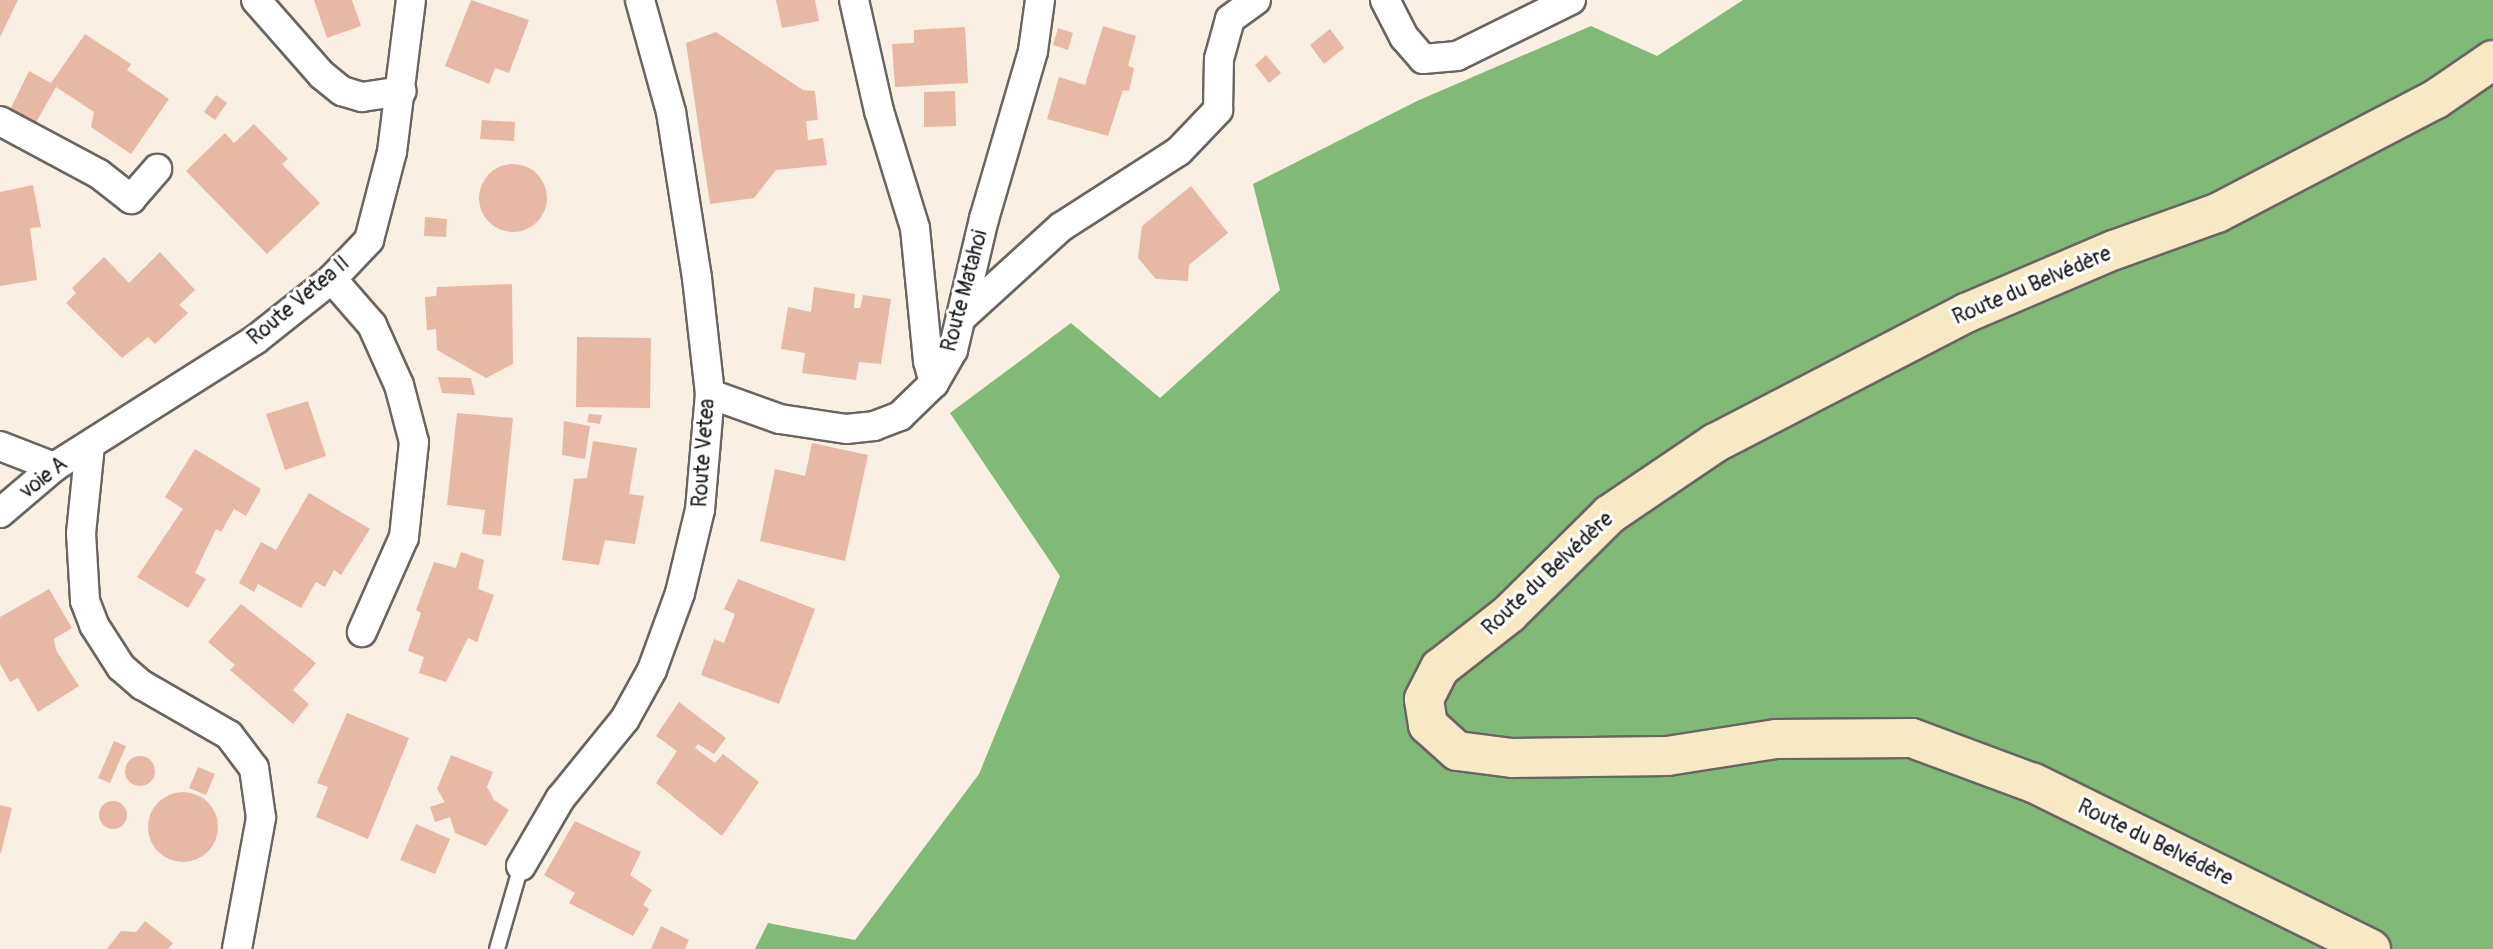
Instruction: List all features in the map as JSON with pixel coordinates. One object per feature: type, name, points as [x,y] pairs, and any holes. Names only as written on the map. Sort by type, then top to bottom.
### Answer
[{"type":"street","points":[[257,0],[322,75],[342,91],[362,97],[402,91]]},
{"type":"street","name":"Route Vetea II","points":[[90,445],[254,340],[332,279],[369,240],[378,218],[402,91],[411,0]]},
{"type":"street","name":"Route Vetea","points":[[520,866],[560,799],[625,719],[652,670],[680,593],[700,510],[710,394],[697,278],[671,112],[640,0]]},
{"type":"street","points":[[854,0],[880,111],[915,228],[928,362],[934,383]]},
{"type":"street","name":"Route Matahoi","points":[[710,394],[780,419],[846,429],[874,426],[900,416],[934,383],[953,350],[984,219],[1033,51],[1040,0]]},
{"type":"street","points":[[961,318],[1061,227],[1179,151],[1218,110],[1219,59],[1230,19],[1256,0]]},
{"type":"street","points":[[1385,0],[1404,37],[1423,59],[1457,56],[1571,0]]},
{"type":"street","name":"Route du Belvédère","points":[[2371,949],[2033,783],[1912,738],[1776,739],[1667,756],[1512,758],[1457,751],[1427,725],[1424,699],[1440,668],[1509,614],[1610,514],[1715,443],[1966,313],[2114,250],[2217,213],[2436,99],[2493,60]]},
{"type":"street","points":[[0,121],[99,174],[131,199],[157,169]]},
{"type":"street","points":[[332,279],[372,324],[400,385],[414,442],[404,537],[362,632]]},
{"type":"street","points":[[90,445],[81,533],[85,601],[94,625],[121,667],[142,684],[229,735],[247,752],[254,768],[261,818],[237,949]]},
{"type":"street","name":"voie A","points":[[0,513],[54,467],[90,445]]},
{"type":"street","points":[[0,446],[54,467]]},
{"type":"lane","points":[[498,949],[520,866]]},
{"type":"green space","points":[[1743,0],[2493,0],[2493,949],[755,949],[768,923],[855,940],[979,774],[1060,576],[950,413],[1071,323],[1160,398],[1280,290],[1253,184],[1417,101],[1591,26],[1657,56]]},
{"type":"building","points":[[0,0],[18,0],[0,37]]},
{"type":"building","points":[[314,0],[352,0],[361,26],[327,38]]},
{"type":"building","points":[[471,0],[529,20],[509,73],[495,68],[489,84],[445,66]]},
{"type":"building","points":[[776,0],[815,0],[819,21],[782,28]]},
{"type":"building","points":[[1103,26],[1136,36],[1128,66],[1134,68],[1129,91],[1123,90],[1108,136],[1047,119],[1059,77],[1085,85]]},
{"type":"building","points":[[965,27],[968,83],[895,87],[892,44],[914,43],[914,30]]},
{"type":"building","points":[[1058,28],[1073,33],[1068,50],[1053,45]]},
{"type":"building","points":[[1330,29],[1344,48],[1324,64],[1310,45]]},
{"type":"building","points":[[716,32],[803,90],[815,91],[818,120],[806,121],[808,140],[823,138],[827,165],[776,170],[754,198],[710,204],[686,43]]},
{"type":"building","points":[[85,34],[131,64],[127,70],[169,99],[131,154],[91,127],[94,112],[56,87],[34,126],[10,110],[29,71],[51,83]]},
{"type":"building","points":[[1266,55],[1281,73],[1269,83],[1255,65]]},
{"type":"building","points":[[955,91],[956,126],[924,127],[924,92]]},
{"type":"building","points":[[216,95],[227,103],[215,120],[204,112]]},
{"type":"building","points":[[482,120],[515,122],[514,141],[480,139]]},
{"type":"building","points":[[254,124],[288,159],[282,164],[320,203],[267,254],[186,171],[225,133],[234,143]]},
{"type":"building","points":[[506,164],[520,164],[532,169],[542,179],[547,198],[542,217],[532,227],[520,232],[506,232],[494,227],[484,217],[479,205],[479,191],[484,179],[494,169]]},
{"type":"building","points":[[33,185],[41,227],[30,228],[37,280],[0,286],[0,192]]},
{"type":"building","points":[[1191,186],[1228,233],[1189,265],[1188,281],[1156,279],[1138,258],[1142,226]]},
{"type":"building","points":[[425,217],[447,219],[446,237],[424,236]]},
{"type":"building","points":[[160,252],[195,290],[179,305],[188,313],[155,344],[148,337],[122,358],[66,303],[76,293],[72,288],[104,257],[129,283]]},
{"type":"building","points":[[512,284],[513,364],[486,378],[437,350],[436,329],[427,330],[425,297],[436,296],[437,287]]},
{"type":"building","points":[[814,287],[855,294],[854,308],[860,308],[863,295],[891,299],[881,364],[859,362],[856,380],[802,373],[805,353],[781,349],[788,307],[811,312]]},
{"type":"building","points":[[577,337],[651,338],[650,408],[576,407]]},
{"type":"building","points":[[438,377],[471,378],[475,395],[442,393]]},
{"type":"building","points":[[308,401],[326,456],[285,470],[266,414]]},
{"type":"building","points":[[457,413],[513,418],[501,536],[482,534],[485,510],[447,505]]},
{"type":"building","points":[[589,414],[602,415],[600,424],[587,422]]},
{"type":"building","points":[[564,421],[590,426],[585,459],[562,455]]},
{"type":"building","points":[[593,441],[637,448],[629,494],[644,496],[635,544],[605,540],[599,565],[562,560],[574,479],[587,478]]},
{"type":"building","points":[[812,443],[868,455],[845,561],[760,541],[775,469],[805,476]]},
{"type":"building","points":[[195,449],[261,489],[246,516],[234,509],[221,532],[216,529],[195,573],[206,579],[188,608],[137,577],[183,509],[165,497]]},
{"type":"building","points":[[309,493],[370,529],[341,575],[334,570],[325,587],[316,582],[301,608],[258,584],[254,592],[239,583],[261,542],[276,550]]},
{"type":"building","points":[[461,552],[484,560],[478,589],[494,595],[477,642],[468,638],[446,682],[419,673],[424,657],[408,651],[421,613],[416,610],[434,562],[456,568]]},
{"type":"building","points":[[738,579],[815,609],[779,704],[701,675],[714,639],[724,643],[735,614],[724,609]]},
{"type":"building","points":[[49,589],[72,628],[54,639],[56,650],[79,686],[38,712],[18,678],[10,682],[0,664],[0,617]]},
{"type":"building","points":[[241,604],[316,663],[293,690],[309,704],[293,724],[230,670],[235,665],[208,642]]},
{"type":"building","points":[[679,702],[726,738],[714,754],[698,744],[695,748],[715,763],[723,754],[759,782],[722,836],[656,783],[677,751],[656,736]]},
{"type":"building","points":[[347,713],[409,738],[368,839],[316,817],[328,787],[317,783]]},
{"type":"building","points":[[114,741],[126,746],[110,783],[98,778]]},
{"type":"building","points":[[451,755],[493,772],[487,787],[494,800],[509,810],[486,846],[455,833],[450,817],[435,822],[430,807],[445,802],[437,789]]},
{"type":"building","points":[[140,756],[151,760],[155,771],[151,782],[140,786],[129,782],[125,771],[129,760]]},
{"type":"building","points":[[198,767],[215,774],[206,795],[189,788]]},
{"type":"building","points":[[183,792],[208,802],[218,827],[208,852],[183,862],[158,852],[148,827],[158,802]]},
{"type":"building","points":[[113,801],[123,805],[127,815],[123,825],[113,829],[103,825],[99,815],[103,805]]},
{"type":"building","points":[[0,805],[12,808],[1,853],[0,853]]},
{"type":"building","points":[[575,821],[641,852],[630,875],[652,890],[643,905],[649,909],[633,936],[569,903],[575,893],[544,875]]},
{"type":"building","points":[[416,824],[450,839],[435,874],[400,860]]},
{"type":"building","points":[[145,921],[173,943],[168,949],[107,949],[121,931],[136,932]]},
{"type":"building","points":[[661,926],[689,940],[685,949],[651,949]]}]
